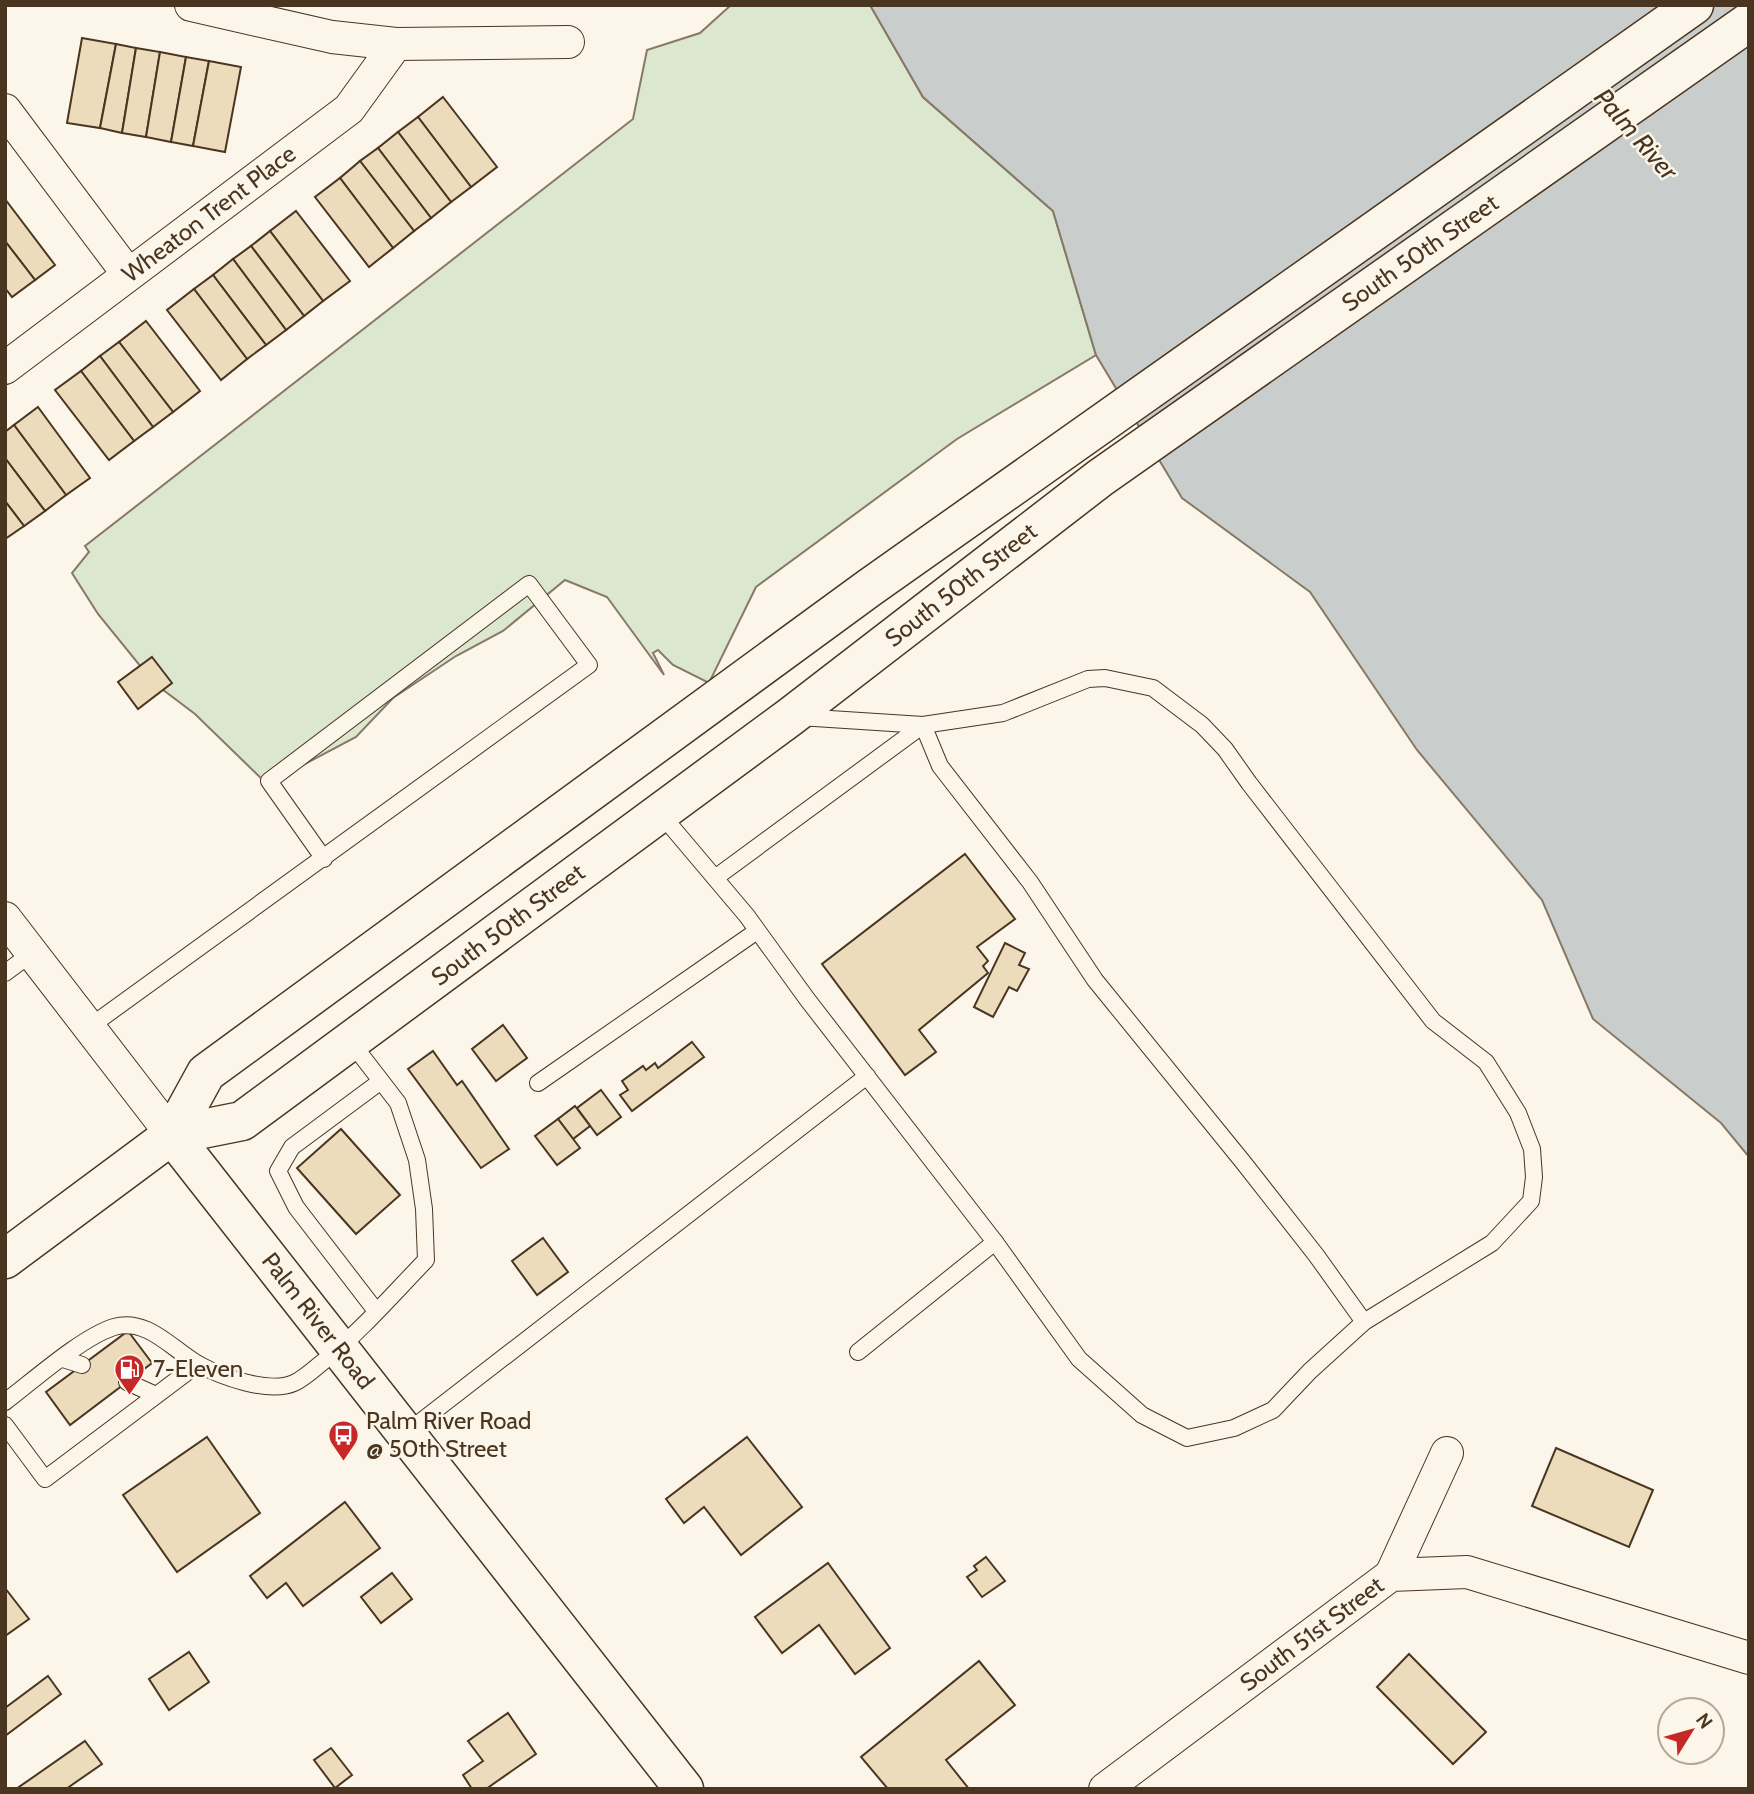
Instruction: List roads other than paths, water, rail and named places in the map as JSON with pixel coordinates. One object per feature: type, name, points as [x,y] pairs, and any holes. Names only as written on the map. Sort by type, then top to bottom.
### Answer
[{"type":"main road","name":"South 50th Street","points":[[5,1259],[172,1135],[206,1073],[835,612],[1694,5]]},
{"type":"main road","name":"South 50th Street","points":[[172,1135],[242,1121],[790,717],[1100,478],[1749,22]]},
{"type":"main road","name":"Palm River Road","points":[[172,1135],[684,1789]]},
{"type":"street","points":[[191,5],[332,37],[396,44],[568,42]]},
{"type":"street","name":"Wheaton Trent Place","points":[[5,368],[349,109],[396,44]]},
{"type":"street","points":[[5,110],[128,274]]},
{"type":"street","name":"Palm River Road","points":[[5,918],[172,1135]]},
{"type":"street","points":[[1391,1575],[1447,1453]]},
{"type":"street","name":"South 51st Street","points":[[1105,1789],[1391,1575],[1467,1572],[1749,1658]]},
{"type":"lane","points":[[88,1028],[324,859],[589,665],[529,584],[269,781],[324,859]]},
{"type":"lane","points":[[660,813],[758,931],[807,999],[995,1242],[1079,1359],[1142,1415],[1187,1438],[1234,1428],[1273,1410],[1310,1371],[1364,1322],[1492,1243],[1531,1201],[1534,1177],[1532,1149],[1518,1113],[1486,1062],[1433,1021],[1225,749],[1202,724],[1153,688],[1105,678],[1088,679],[1003,713],[923,725],[790,717]]},
{"type":"lane","points":[[715,878],[923,725]]},
{"type":"lane","points":[[923,725],[940,766],[1030,882],[1095,980],[1243,1162],[1316,1255],[1364,1322]]},
{"type":"lane","points":[[538,1083],[758,931]]},
{"type":"lane","points":[[5,973],[32,953]]},
{"type":"lane","points":[[5,1402],[88,1340],[115,1326],[133,1325],[165,1339],[198,1364],[259,1386],[281,1388],[297,1382],[339,1349],[426,1260],[424,1209],[416,1160],[398,1103],[351,1042]]},
{"type":"lane","points":[[406,1433],[867,1076]]},
{"type":"lane","points":[[376,1311],[296,1207],[278,1171],[292,1147],[381,1082]]},
{"type":"lane","points":[[858,1352],[995,1242]]},
{"type":"lane","points":[[63,1359],[82,1365]]},
{"type":"lane","points":[[5,1425],[45,1479],[198,1364]]},
{"type":"lane","points":[[127,1382],[156,1395]]},
{"type":"water","name":"Palm River","points":[[870,5],[1749,5],[1749,1157],[1721,1123],[1593,1019],[1542,900],[1417,750],[1310,592],[1182,498],[1096,355],[1053,211],[923,97]]},
{"type":"place","name":"7-Eleven","points":[[130,1396]]},
{"type":"place","name":"Palm River Road @ 50th Street","points":[[343,1462]]}]
